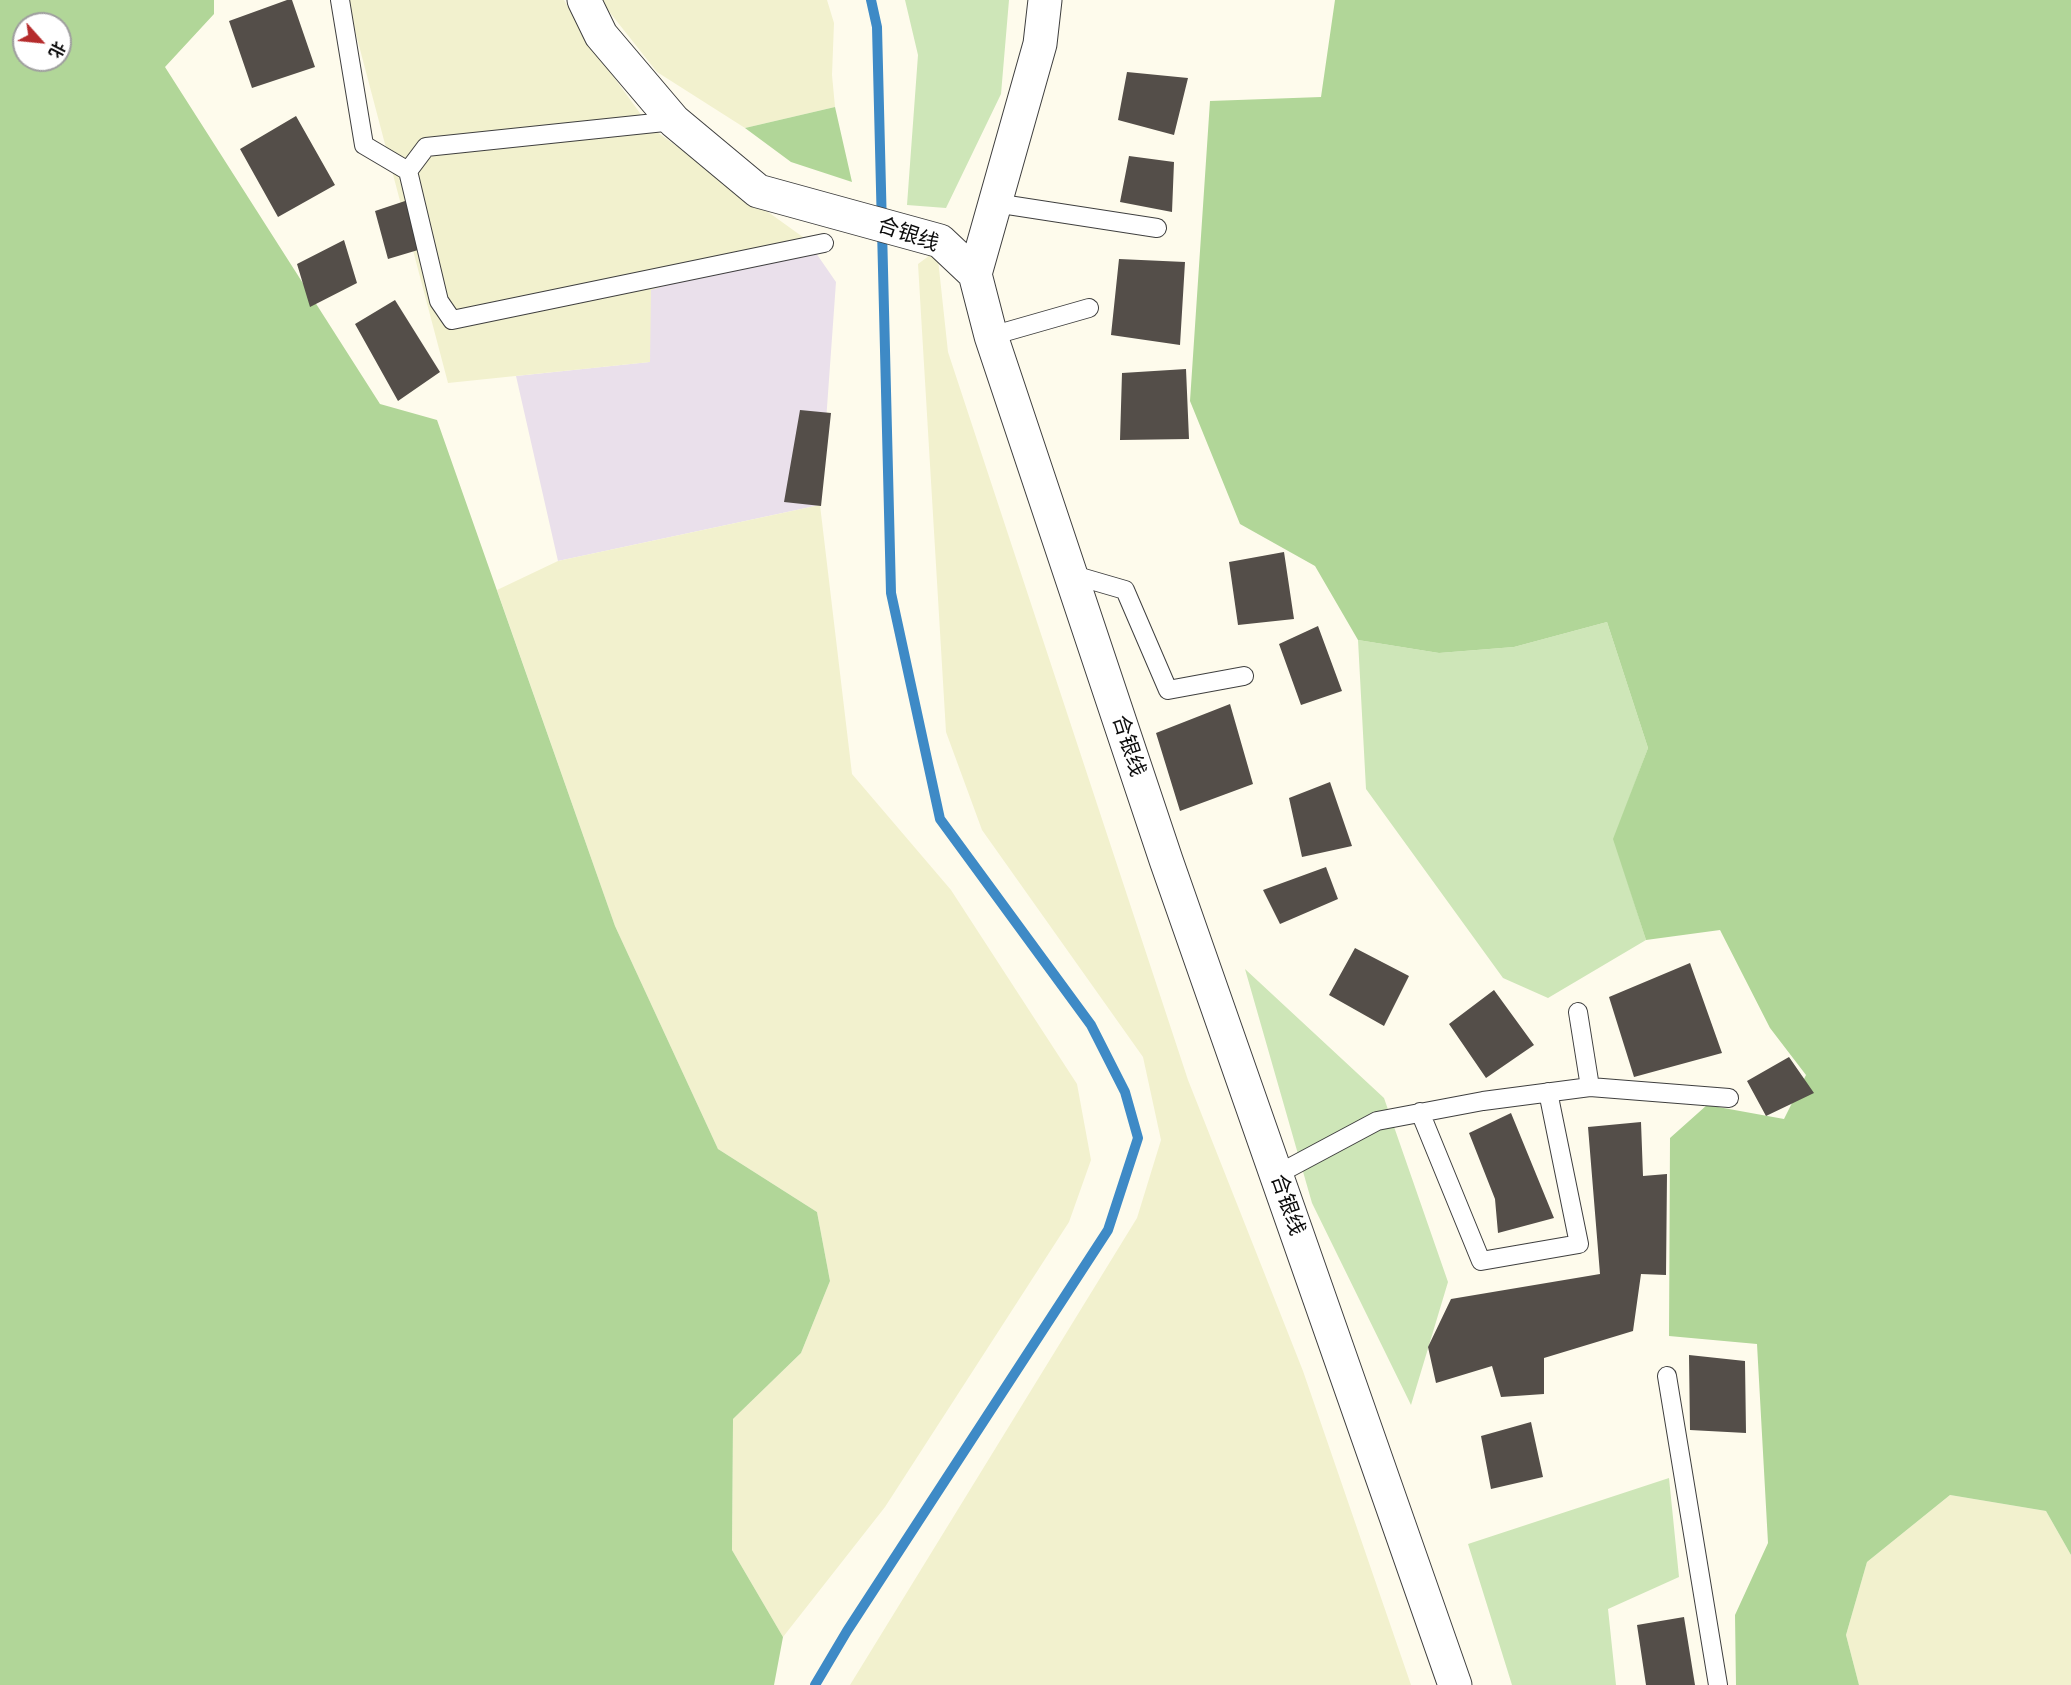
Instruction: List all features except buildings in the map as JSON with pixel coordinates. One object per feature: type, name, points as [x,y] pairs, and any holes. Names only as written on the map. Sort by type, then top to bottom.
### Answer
[{"type":"street","name":"合银线","points":[[584,0],[601,35],[674,121],[758,191],[940,241],[975,274],[991,336],[1169,871],[1455,1685]]},
{"type":"street","points":[[975,274],[1040,44],[1045,0]]},
{"type":"lane","points":[[340,0],[364,144],[408,171],[439,301],[452,320],[824,243]]},
{"type":"lane","points":[[408,171],[426,147],[674,121]]},
{"type":"lane","points":[[995,203],[1157,228]]},
{"type":"lane","points":[[991,336],[1089,308]]},
{"type":"lane","points":[[1070,574],[1125,590],[1168,690],[1244,676]]},
{"type":"lane","points":[[1578,1012],[1590,1087]]},
{"type":"lane","points":[[1276,1175],[1377,1121],[1483,1101],[1590,1087],[1729,1098]]},
{"type":"lane","points":[[1420,1112],[1481,1261],[1579,1244],[1548,1092]]},
{"type":"lane","points":[[1667,1376],[1718,1685]]},
{"type":"shaded area","points":[[807,240],[836,282],[820,505],[558,561],[516,376],[649,362],[650,290]]},
{"type":"green space","points":[[0,0],[214,0],[214,14],[165,67],[380,404],[437,420],[615,926],[718,1149],[817,1212],[830,1281],[801,1353],[733,1419],[732,1550],[783,1637],[774,1685],[0,1685]]},
{"type":"green space","points":[[347,0],[564,0],[600,58],[650,127],[807,240],[651,290],[650,362],[448,383]]},
{"type":"green space","points":[[600,0],[827,0],[834,23],[832,75],[835,107],[745,128],[657,72]]},
{"type":"green space","points":[[905,0],[1009,0],[1001,94],[946,208],[907,205],[918,55]]},
{"type":"green space","points":[[1335,0],[2071,0],[2071,1555],[2046,1511],[1950,1495],[1867,1562],[1846,1635],[1859,1685],[1736,1685],[1735,1615],[1768,1543],[1757,1344],[1669,1336],[1670,1138],[1707,1105],[1784,1119],[1806,1075],[1770,1028],[1720,930],[1646,940],[1613,839],[1648,748],[1607,622],[1514,647],[1439,653],[1358,640],[1315,566],[1240,524],[1190,401],[1210,101],[1321,97]]},
{"type":"green space","points":[[835,107],[852,182],[791,162],[745,128]]},
{"type":"green space","points":[[937,250],[948,352],[1188,1080],[1303,1371],[1411,1685],[850,1685],[1137,1218],[1161,1140],[1143,1057],[982,830],[946,732],[918,264]]},
{"type":"green space","points":[[820,505],[852,774],[951,890],[1077,1084],[1091,1160],[1069,1222],[885,1507],[783,1637],[732,1550],[733,1419],[801,1353],[830,1281],[817,1212],[718,1149],[615,926],[497,590],[558,561]]},
{"type":"green space","points":[[1607,622],[1648,748],[1614,839],[1646,940],[1548,998],[1503,978],[1366,789],[1358,640],[1439,653],[1514,647]]},
{"type":"green space","points":[[1245,969],[1384,1098],[1448,1282],[1411,1405],[1312,1203]]},
{"type":"green space","points":[[1669,1478],[1679,1577],[1608,1609],[1616,1685],[1512,1685],[1468,1544]]},
{"type":"green space","points":[[1950,1495],[2046,1511],[2071,1555],[2071,1685],[1859,1685],[1846,1635],[1867,1562]]},
{"type":"waterway","points":[[815,1685],[847,1631],[1108,1230],[1138,1138],[1125,1092],[1091,1025],[940,819],[891,593],[877,27],[871,0]]}]
